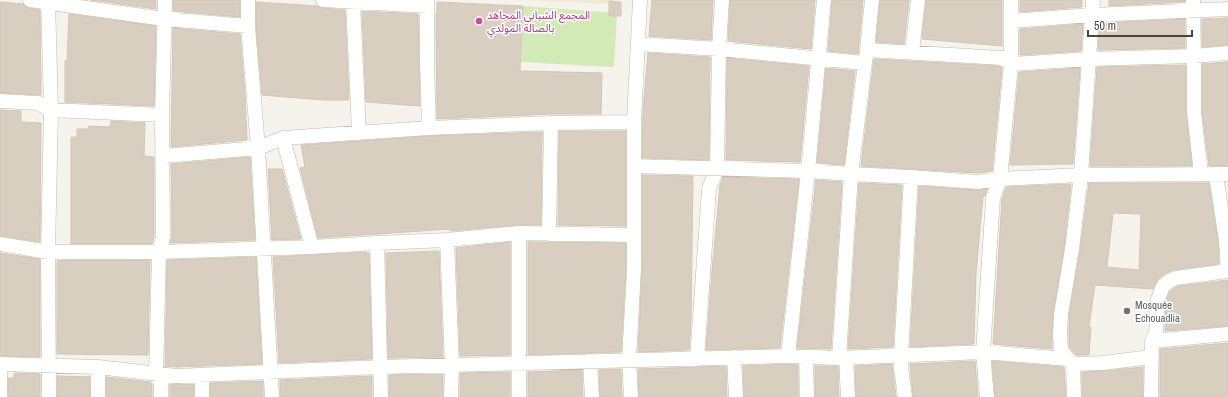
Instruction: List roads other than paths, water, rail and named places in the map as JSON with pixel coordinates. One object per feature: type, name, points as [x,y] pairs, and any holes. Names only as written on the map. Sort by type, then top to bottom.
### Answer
[{"type":"street","points":[[30,0],[48,1],[164,19],[248,26]]},
{"type":"street","points":[[160,397],[161,383],[156,375],[159,252],[163,237],[162,115],[165,0]]},
{"type":"street","points":[[248,0],[248,26],[258,148],[272,397]]},
{"type":"street","points":[[323,0],[427,3],[429,128]]},
{"type":"street","points":[[630,397],[629,360],[634,269],[634,122],[640,0]]},
{"type":"street","points":[[697,359],[709,189],[717,168],[719,49],[722,0]]},
{"type":"street","points":[[788,356],[808,171],[824,0]]},
{"type":"street","points":[[848,397],[842,358],[851,174],[872,0]]},
{"type":"street","points":[[912,52],[918,0]]},
{"type":"street","points":[[987,397],[983,352],[993,198],[1000,179],[1011,64],[1011,0]]},
{"type":"street","points":[[1074,397],[1070,362],[1061,350],[1060,334],[1061,314],[1072,250],[1081,175],[1093,0]]},
{"type":"street","points":[[48,1],[51,110],[48,252],[49,397]]},
{"type":"street","points":[[353,2],[359,133]]},
{"type":"street","points":[[1011,21],[1092,16],[1193,6],[1228,9]]},
{"type":"street","points":[[1193,6],[1194,112],[1201,174]]},
{"type":"street","points":[[638,44],[719,49],[818,59],[912,52],[1002,58],[1011,64],[1089,59],[1194,56],[1228,53]]},
{"type":"street","points":[[0,101],[38,103],[51,110],[162,115]]},
{"type":"street","points":[[163,156],[258,148],[283,138],[429,128],[550,123],[634,122]]},
{"type":"street","points":[[549,234],[550,123]]},
{"type":"street","points":[[283,138],[312,247]]},
{"type":"street","points":[[634,166],[808,171],[978,182],[1000,179],[1081,175],[1222,174],[1228,271],[1176,278],[1166,283],[1160,291],[1158,299],[1156,333],[1152,341],[1151,397]]},
{"type":"street","points":[[905,397],[901,368],[901,355],[911,177]]},
{"type":"street","points":[[0,244],[48,252],[159,252],[312,247],[447,240],[519,233],[634,235]]},
{"type":"street","points":[[519,233],[519,397]]},
{"type":"street","points":[[447,240],[452,365],[451,397]]},
{"type":"street","points":[[376,243],[381,397]]},
{"type":"street","points":[[1152,341],[1228,334]]},
{"type":"street","points":[[0,397],[0,364],[98,367],[156,375],[176,376],[380,367],[734,357],[806,356],[842,358],[983,352],[1070,362],[1103,362],[1151,357]]},
{"type":"street","points":[[806,356],[807,397]]},
{"type":"street","points":[[734,357],[736,397]]},
{"type":"street","points":[[590,361],[592,397]]},
{"type":"street","points":[[98,367],[98,397]]},
{"type":"street","points":[[202,375],[202,397]]},
{"type":"place","name":"المجمع الشباني المجاهد بالصالة المولدي","points":[[479,21]]},
{"type":"place","name":"Mosquée Echouadlia","points":[[1127,311]]}]
